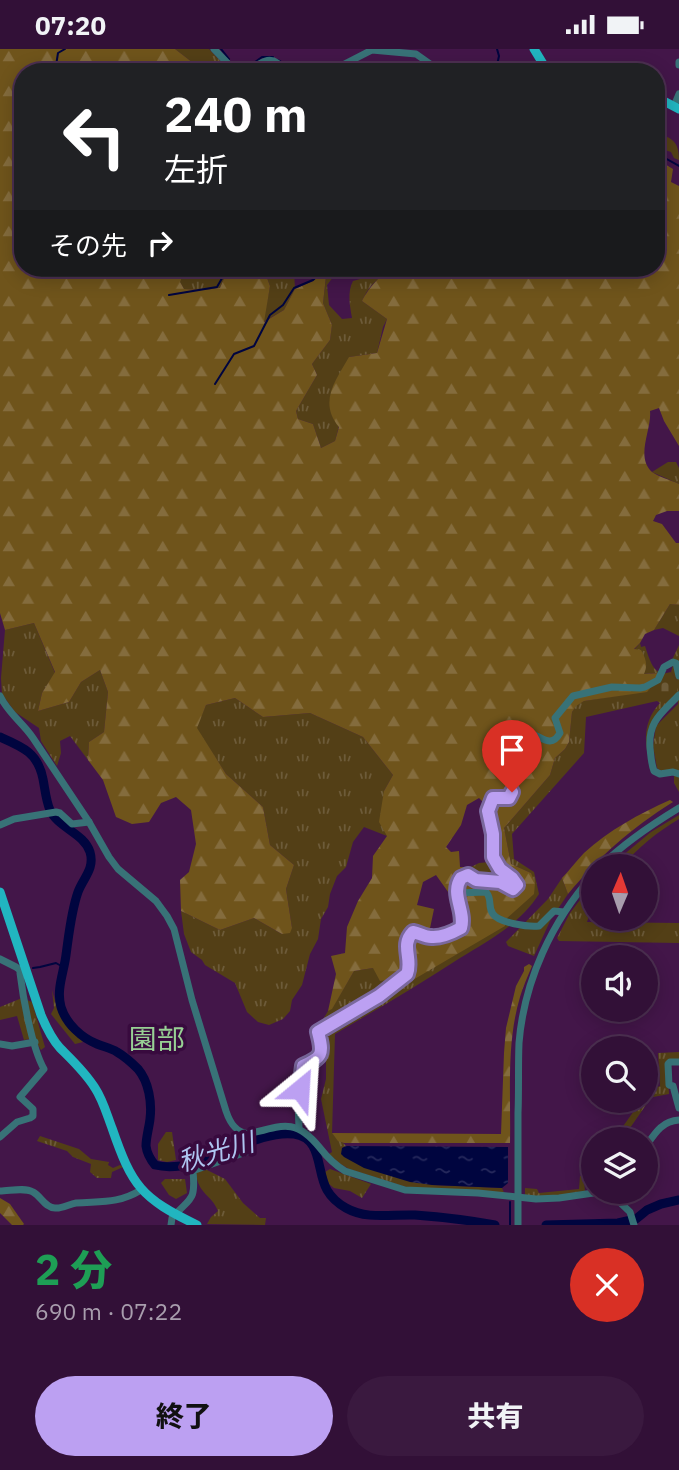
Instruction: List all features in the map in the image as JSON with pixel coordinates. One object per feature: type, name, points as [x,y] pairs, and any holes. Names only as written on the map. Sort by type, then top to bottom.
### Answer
[{"type":"main road","points":[[0,892],[23,970],[49,1033],[86,1074],[100,1095],[125,1166],[141,1190],[159,1206],[171,1222],[197,1225]]},
{"type":"street","points":[[214,49],[227,63]]},
{"type":"street","points":[[347,63],[372,50],[416,54],[429,63]]},
{"type":"street","points":[[259,63],[269,60],[278,63]]},
{"type":"street","points":[[676,108],[679,95]]},
{"type":"street","points":[[299,1128],[298,1101],[302,1069],[320,1056],[318,1032],[379,996],[402,979],[409,969],[407,943],[413,932],[432,937],[448,935],[461,928],[463,922],[456,889],[461,878],[468,875],[482,881],[500,882],[511,889],[517,885],[495,863],[488,811],[493,798],[511,796],[513,783],[520,770],[520,740],[524,733],[531,732],[551,742],[555,740],[559,733],[555,718],[570,698],[577,694],[612,687],[645,687],[658,680],[664,667],[673,662],[676,663],[679,676]]},
{"type":"street","points":[[679,695],[655,721],[649,740],[654,771],[660,774],[679,774]]},
{"type":"street","points":[[0,696],[9,711],[33,737],[118,869],[156,901],[167,916],[174,929],[192,1000],[226,1111],[232,1125],[245,1136],[249,1151],[193,1171],[193,1195],[171,1222]]},
{"type":"street","points":[[614,854],[652,824],[679,808]]},
{"type":"street","points":[[0,825],[14,819],[56,812],[72,824],[89,822]]},
{"type":"street","points":[[518,1221],[519,1054],[526,1001],[539,962],[564,912],[581,890]]},
{"type":"street","points":[[457,893],[486,892],[493,915],[510,922],[539,926],[554,911],[564,912]]},
{"type":"street","points":[[0,959],[23,970],[24,996],[44,1069],[20,1097],[34,1113],[30,1118],[12,1125],[0,1137]]},
{"type":"street","points":[[0,1044],[12,1046],[35,1042]]},
{"type":"street","points":[[679,1062],[668,1064],[670,1085],[676,1086],[679,1108]]},
{"type":"street","points":[[658,1131],[671,1121],[679,1120]]},
{"type":"street","points":[[245,1136],[285,1126],[299,1128],[345,1171],[405,1190],[478,1193],[518,1198],[581,1195]]},
{"type":"street","points":[[0,1191],[29,1190],[53,1208],[78,1203],[105,1203],[141,1190]]},
{"type":"street","points":[[622,1204],[630,1212],[634,1225]]},
{"type":"green space","points":[[0,49],[175,49],[193,63],[14,63],[14,277],[182,277],[180,282],[184,289],[204,290],[220,288],[225,277],[268,277],[270,286],[264,322],[284,310],[295,289],[317,277],[326,277],[323,303],[332,325],[330,340],[312,364],[317,375],[296,411],[298,419],[313,424],[321,448],[335,441],[339,427],[330,409],[331,391],[349,357],[377,353],[387,319],[362,301],[380,277],[665,277],[665,164],[673,169],[671,182],[679,186],[679,446],[659,408],[650,411],[644,451],[647,466],[652,472],[679,484],[679,511],[656,515],[653,521],[662,524],[676,543],[679,543],[679,605],[670,604],[654,630],[645,634],[634,649],[641,650],[644,656],[644,674],[659,673],[657,680],[647,692],[584,701],[576,706],[572,712],[569,742],[555,758],[550,775],[504,828],[511,864],[531,873],[535,883],[534,894],[506,919],[505,926],[406,984],[400,978],[380,981],[373,968],[354,971],[332,1009],[328,1011],[336,974],[331,956],[345,953],[347,927],[372,878],[373,856],[387,836],[379,822],[384,791],[393,775],[363,737],[310,713],[263,717],[235,698],[206,705],[197,728],[226,774],[263,807],[270,845],[294,865],[286,889],[292,928],[290,933],[282,934],[254,918],[220,930],[181,911],[180,880],[189,872],[196,844],[191,810],[176,797],[161,803],[149,822],[132,824],[116,817],[103,780],[88,760],[89,742],[104,732],[108,692],[100,670],[81,682],[69,702],[38,711],[42,693],[55,672],[34,623],[5,630],[0,613]],"holes":[[[479,798],[484,803],[486,831],[493,833],[499,864],[520,883],[516,891],[509,892],[500,884],[483,883],[471,867],[460,867],[459,851],[451,852],[446,847],[461,825],[467,805]],[[436,875],[451,896],[460,896],[463,917],[461,929],[451,934],[429,933],[434,909],[417,905],[423,882]]]},
{"type":"green space","points":[[175,49],[209,49],[222,63],[193,63]]},
{"type":"green space","points":[[665,136],[675,143],[679,160],[674,158],[671,152],[665,150]]},
{"type":"green space","points":[[176,277],[225,277],[220,288],[184,289]]},
{"type":"green space","points":[[294,277],[295,289],[284,310],[263,322],[270,286],[267,278]]},
{"type":"green space","points":[[326,277],[333,277],[327,285],[329,305],[342,319],[352,318],[350,294],[353,281],[365,277],[382,277],[374,282],[362,301],[387,319],[377,353],[349,357],[335,441],[321,448],[313,424],[298,419],[296,411],[317,375],[312,364],[330,340],[332,325],[323,303]]},
{"type":"green space","points":[[668,462],[676,462],[679,468],[679,484],[652,472]]},
{"type":"green space","points":[[659,566],[671,604],[679,605],[679,636],[663,628],[654,630],[670,604]]},
{"type":"green space","points":[[34,623],[55,673],[42,693],[38,711],[69,702],[81,682],[100,670],[108,692],[104,732],[89,742],[88,760],[70,736],[60,741],[61,753],[57,766],[41,741],[39,728],[15,712],[2,694],[5,630]]},
{"type":"green space","points":[[640,643],[641,647],[645,646],[655,669],[677,681],[671,672],[672,660],[679,645],[679,792],[674,783],[674,769],[661,771],[657,768],[653,746],[656,726],[678,704],[677,694],[658,712],[647,751],[648,725],[660,703],[657,701],[586,717],[584,753],[512,834],[514,859],[534,872],[539,894],[531,905],[493,938],[335,1034],[332,1133],[346,1146],[342,1148],[432,1185],[502,1188],[505,1195],[409,1188],[349,1169],[329,1154],[332,1152],[321,1099],[326,1079],[326,1062],[318,1028],[354,971],[373,968],[505,919],[533,894],[531,873],[511,864],[504,828],[550,775],[555,758],[569,742],[572,712],[576,705],[584,701],[647,691],[658,673],[643,674],[634,650]]},
{"type":"green space","points":[[671,672],[677,681],[677,693],[660,693],[662,674]]},
{"type":"green space","points":[[235,698],[263,717],[310,713],[363,737],[393,775],[384,791],[387,836],[364,827],[353,842],[346,867],[337,876],[328,907],[321,919],[318,939],[310,954],[302,985],[292,1000],[290,1011],[283,1019],[269,1025],[258,1022],[247,1012],[235,983],[205,965],[191,952],[184,934],[181,911],[220,930],[254,918],[282,934],[292,928],[286,889],[294,865],[270,845],[263,807],[226,774],[196,728],[206,705]]},
{"type":"green space","points":[[670,800],[673,802],[643,822],[605,854],[583,854],[604,837]]},
{"type":"green space","points":[[679,815],[679,819],[633,854],[624,854],[651,832]]},
{"type":"green space","points":[[486,831],[493,832],[501,868],[520,883],[516,892],[483,883],[471,867],[490,862]]},
{"type":"green space","points":[[581,856],[581,879],[568,894],[562,878]]},
{"type":"green space","points":[[562,878],[568,894],[551,919],[534,956],[508,946],[506,942],[548,899]]},
{"type":"green space","points":[[581,899],[581,931],[658,931],[658,923],[679,923],[679,943],[559,941],[557,938]]},
{"type":"green space","points":[[529,964],[532,966],[520,997],[513,1033],[510,1143],[338,1141],[332,1133],[501,1134],[506,1028],[516,986],[524,967]]},
{"type":"green space","points":[[52,990],[62,1019],[83,1042],[75,1044],[51,1014],[54,1008]]},
{"type":"green space","points":[[22,998],[32,1002],[45,1047],[41,1050],[34,1038],[24,1040],[17,1016],[0,1020],[0,1007]]},
{"type":"green space","points":[[679,1052],[679,1060],[667,1060],[669,1094],[658,1096],[660,1086],[658,1053]]},
{"type":"green space","points":[[632,1113],[640,1113],[631,1127],[623,1127]]},
{"type":"green space","points":[[166,1132],[172,1132],[176,1160],[167,1162],[158,1160],[158,1144]]},
{"type":"green space","points":[[40,1136],[79,1149],[91,1159],[109,1162],[108,1165],[113,1168],[120,1165],[123,1167],[112,1172],[111,1178],[97,1178],[90,1172],[91,1164],[73,1157],[67,1151],[37,1141]]},
{"type":"green space","points":[[205,1169],[225,1179],[243,1203],[260,1218],[266,1218],[265,1225],[207,1224],[218,1211],[197,1180],[196,1173]]},
{"type":"green space","points":[[330,1169],[371,1184],[362,1198],[350,1191],[334,1188],[329,1184],[325,1172]]},
{"type":"green space","points":[[580,1176],[581,1192],[525,1196],[525,1188],[537,1189],[539,1193],[579,1189]]},
{"type":"green space","points":[[165,1179],[185,1179],[187,1193],[176,1199],[169,1195],[161,1183]]},
{"type":"green space","points":[[0,1198],[10,1204],[23,1225],[12,1225],[0,1213]]},
{"type":"water","points":[[508,1147],[508,1183],[502,1188],[410,1182],[364,1168],[344,1157],[341,1154],[342,1148]]},
{"type":"waterway","points":[[56,63],[58,53],[65,49]]},
{"type":"waterway","points":[[221,49],[229,59]]},
{"type":"waterway","points":[[497,49],[497,63]]},
{"type":"waterway","points":[[255,62],[262,57],[273,57]]},
{"type":"waterway","points":[[278,60],[283,63]]},
{"type":"waterway","points":[[665,158],[679,166]]},
{"type":"waterway","points":[[169,295],[217,287],[223,277]]},
{"type":"waterway","points":[[215,384],[234,354],[254,346],[270,315],[283,305],[294,288],[316,277]]},
{"type":"waterway","name":"秋光川","points":[[0,737],[33,757],[41,770],[50,810],[87,845],[90,852],[90,868],[78,892],[72,915],[60,987],[61,1007],[71,1025],[80,1034],[120,1054],[142,1074],[151,1106],[146,1146],[155,1165],[172,1167],[190,1164],[260,1138],[294,1134],[303,1137],[314,1148],[327,1190],[354,1212],[371,1215],[415,1215],[495,1225]]},
{"type":"waterway","points":[[33,968],[56,963],[63,967]]},
{"type":"waterway","name":"秋光川","points":[[546,1225],[618,1223],[636,1219],[647,1210],[679,1200]]},
{"type":"waterway","points":[[510,1202],[510,1225]]},
{"type":"district","name":"園部","points":[[157,1039]]},
{"type":"route","points":[[300,1089],[303,1066],[316,1061],[320,1056],[318,1032],[379,996],[407,974],[409,961],[406,949],[409,936],[413,932],[432,937],[448,935],[461,928],[463,922],[456,889],[461,878],[468,875],[476,880],[500,882],[511,889],[517,885],[495,863],[493,834],[488,817],[491,800],[509,798],[512,792]]}]
